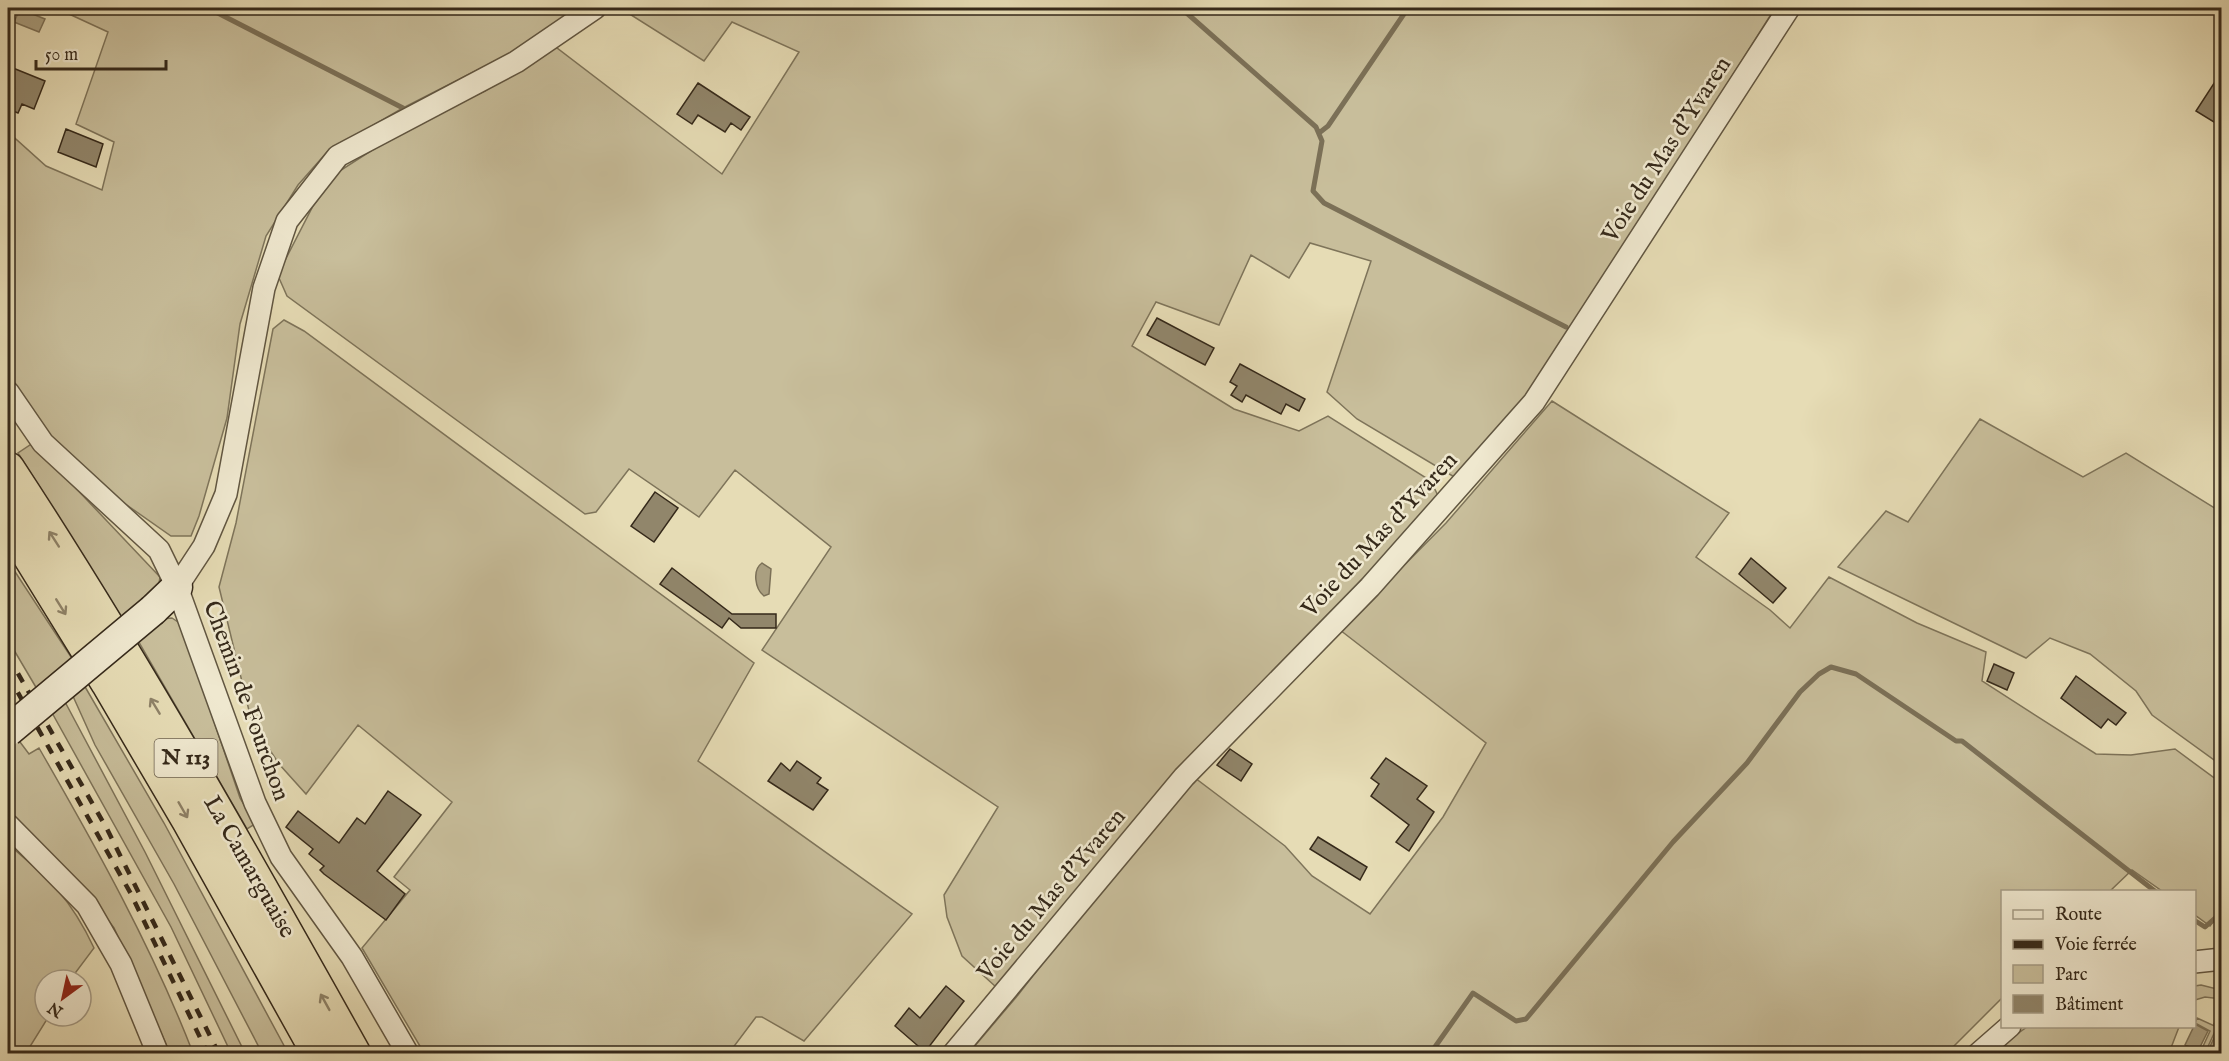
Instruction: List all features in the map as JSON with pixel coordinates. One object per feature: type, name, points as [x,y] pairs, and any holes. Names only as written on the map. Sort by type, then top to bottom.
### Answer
[{"type":"highway","name":"La Camarguaise","points":[[8,469],[74,569],[354,1053]]},
{"type":"highway","name":"La Camarguaise","points":[[8,521],[183,811],[319,1053]]},
{"type":"street","points":[[8,731],[153,610],[177,587],[204,546],[226,494],[264,288],[287,221],[338,156],[516,62],[595,8]]},
{"type":"street","name":"Voie du Mas d'Yvaren","points":[[952,1053],[1184,777],[1370,587],[1534,402],[1789,8]]},
{"type":"street","name":"Chemin de Fourchon","points":[[8,392],[43,443],[159,550],[177,587],[255,803],[281,857],[351,957],[408,1053]]},
{"type":"street","points":[[8,825],[87,905],[122,964],[158,1053]]},
{"type":"street","points":[[2196,962],[2222,959]]},
{"type":"street","points":[[1978,1053],[2008,1028]]},
{"type":"green space","points":[[56,8],[573,8],[574,11],[536,40],[403,108],[327,152],[298,185],[266,236],[240,324],[227,418],[199,516],[191,536],[171,536],[121,501],[68,457],[32,415],[8,371],[8,132],[46,166],[102,190],[114,142],[76,124],[108,32]]},
{"type":"green space","points":[[620,8],[1775,8],[1533,392],[1456,478],[1357,419],[1327,392],[1371,261],[1310,243],[1289,278],[1251,255],[1219,325],[1156,302],[1132,346],[1234,409],[1299,431],[1328,416],[1431,481],[1440,500],[996,987],[962,956],[947,917],[944,895],[998,807],[762,650],[831,547],[735,470],[699,517],[629,469],[596,512],[585,514],[287,296],[279,278],[280,270],[313,206],[338,172],[408,127],[485,91],[553,45],[722,174],[799,52],[732,22],[704,61]]},
{"type":"green space","points":[[284,320],[304,331],[754,663],[698,761],[912,914],[804,1041],[762,1017],[756,1017],[729,1053],[424,1053],[362,948],[410,890],[394,877],[452,802],[358,725],[306,794],[279,764],[252,723],[219,587],[236,523],[273,329]]},
{"type":"green space","points":[[1552,401],[1729,513],[1696,557],[1770,610],[1790,628],[1829,577],[1917,623],[1986,652],[1982,681],[2096,754],[2131,755],[2175,749],[2221,783],[2221,912],[2210,926],[2196,916],[2196,890],[2161,890],[2132,870],[2111,890],[2001,890],[2001,999],[1947,1053],[968,1054],[1018,995],[1094,897],[1195,778],[1285,846],[1312,876],[1370,914],[1443,817],[1486,743],[1340,630],[1446,523]]},
{"type":"green space","points":[[1980,419],[2083,477],[2126,453],[2221,512],[2221,765],[2152,715],[2136,691],[2090,654],[2050,638],[2026,658],[1838,567],[1886,511],[1908,522]]},
{"type":"green space","points":[[33,443],[160,577],[158,589],[122,618],[18,453]]},
{"type":"green space","points":[[8,561],[73,660],[37,689],[8,640]]},
{"type":"green space","points":[[172,618],[181,624],[240,798],[255,824],[247,829],[137,639],[161,619]]},
{"type":"green space","points":[[84,685],[164,823],[288,1053],[262,1053],[174,884],[95,745],[72,694]]},
{"type":"green space","points":[[64,700],[145,852],[245,1053],[231,1053],[171,927],[51,711]]},
{"type":"green space","points":[[17,738],[29,754],[39,748],[81,823],[160,975],[193,1053],[170,1053],[114,928],[95,903],[8,810],[8,746]]},
{"type":"green space","points":[[8,844],[58,890],[76,915],[94,948],[79,968],[33,968],[33,1028],[42,1028],[26,1053],[8,1053]]},
{"type":"green space","points":[[2196,986],[2221,990],[2221,999],[2205,997],[2196,1000]]},
{"type":"green space","points":[[2197,1018],[2217,1027],[2205,1053],[2200,1053],[2210,1031],[2196,1024]]},
{"type":"green space","points":[[2026,1028],[2179,1028],[2169,1053],[1989,1054]]},
{"type":"shaded area","points":[[20,9],[45,19],[39,32],[14,22]]},
{"type":"shaded area","points":[[762,563],[771,569],[769,594],[764,596],[758,589],[756,580],[757,570]]},
{"type":"shaded area","points":[[2220,1011],[2221,1053],[2207,1053],[2219,1027],[2214,1024]]},
{"type":"shaded area","points":[[2196,1025],[2208,1031],[2198,1051],[2185,1045]]},
{"type":"building","points":[[8,66],[45,81],[34,109],[22,104],[18,113],[8,109]]},
{"type":"building","points":[[2222,71],[2222,127],[2196,111]]},
{"type":"building","points":[[698,83],[750,117],[741,130],[731,123],[725,132],[698,115],[692,124],[677,114]]},
{"type":"building","points":[[66,129],[103,144],[96,167],[58,152]]},
{"type":"building","points":[[1157,318],[1214,348],[1205,365],[1147,335]]},
{"type":"building","points":[[1240,364],[1305,399],[1299,411],[1286,404],[1281,414],[1246,395],[1242,402],[1231,395],[1237,386],[1230,382]]},
{"type":"building","points":[[655,492],[678,508],[654,542],[631,526]]},
{"type":"building","points":[[1751,558],[1786,588],[1773,603],[1739,574]]},
{"type":"building","points":[[672,568],[732,614],[776,614],[776,628],[741,628],[729,618],[722,628],[660,584]]},
{"type":"building","points":[[1994,664],[2014,673],[2007,690],[1987,681]]},
{"type":"building","points":[[2076,676],[2126,713],[2116,725],[2108,719],[2101,728],[2061,698]]},
{"type":"building","points":[[1230,749],[1252,764],[1241,781],[1217,765]]},
{"type":"building","points":[[1386,758],[1427,786],[1417,799],[1434,812],[1409,851],[1396,842],[1409,825],[1371,796],[1379,784],[1371,778]]},
{"type":"building","points":[[797,761],[821,778],[817,783],[828,790],[813,810],[768,781],[781,763],[790,771]]},
{"type":"building","points":[[388,791],[421,815],[377,871],[405,894],[386,920],[324,874],[320,870],[324,866],[309,854],[313,849],[286,827],[298,811],[339,843],[357,818],[365,824]]},
{"type":"building","points":[[1318,837],[1367,867],[1360,880],[1310,849]]},
{"type":"building","points":[[946,986],[964,1001],[925,1052],[895,1026],[909,1008],[920,1018]]},
{"type":"waterway","points":[[208,8],[403,108]]},
{"type":"waterway","points":[[1181,8],[1316,127],[1322,141],[1313,191],[1324,203],[1566,327]]},
{"type":"waterway","points":[[1319,133],[1328,126],[1408,8]]},
{"type":"waterway","points":[[1430,1054],[1473,993],[1516,1021],[1526,1019],[1673,842],[1747,763],[1800,692],[1819,674],[1831,667],[1856,674],[1956,741],[1962,741],[2153,890]]},
{"type":"waterway","points":[[2196,921],[2205,927],[2222,912]]},
{"type":"railway","points":[[8,656],[107,829],[219,1054]]},
{"type":"railway","points":[[8,675],[131,894],[208,1054]]}]
